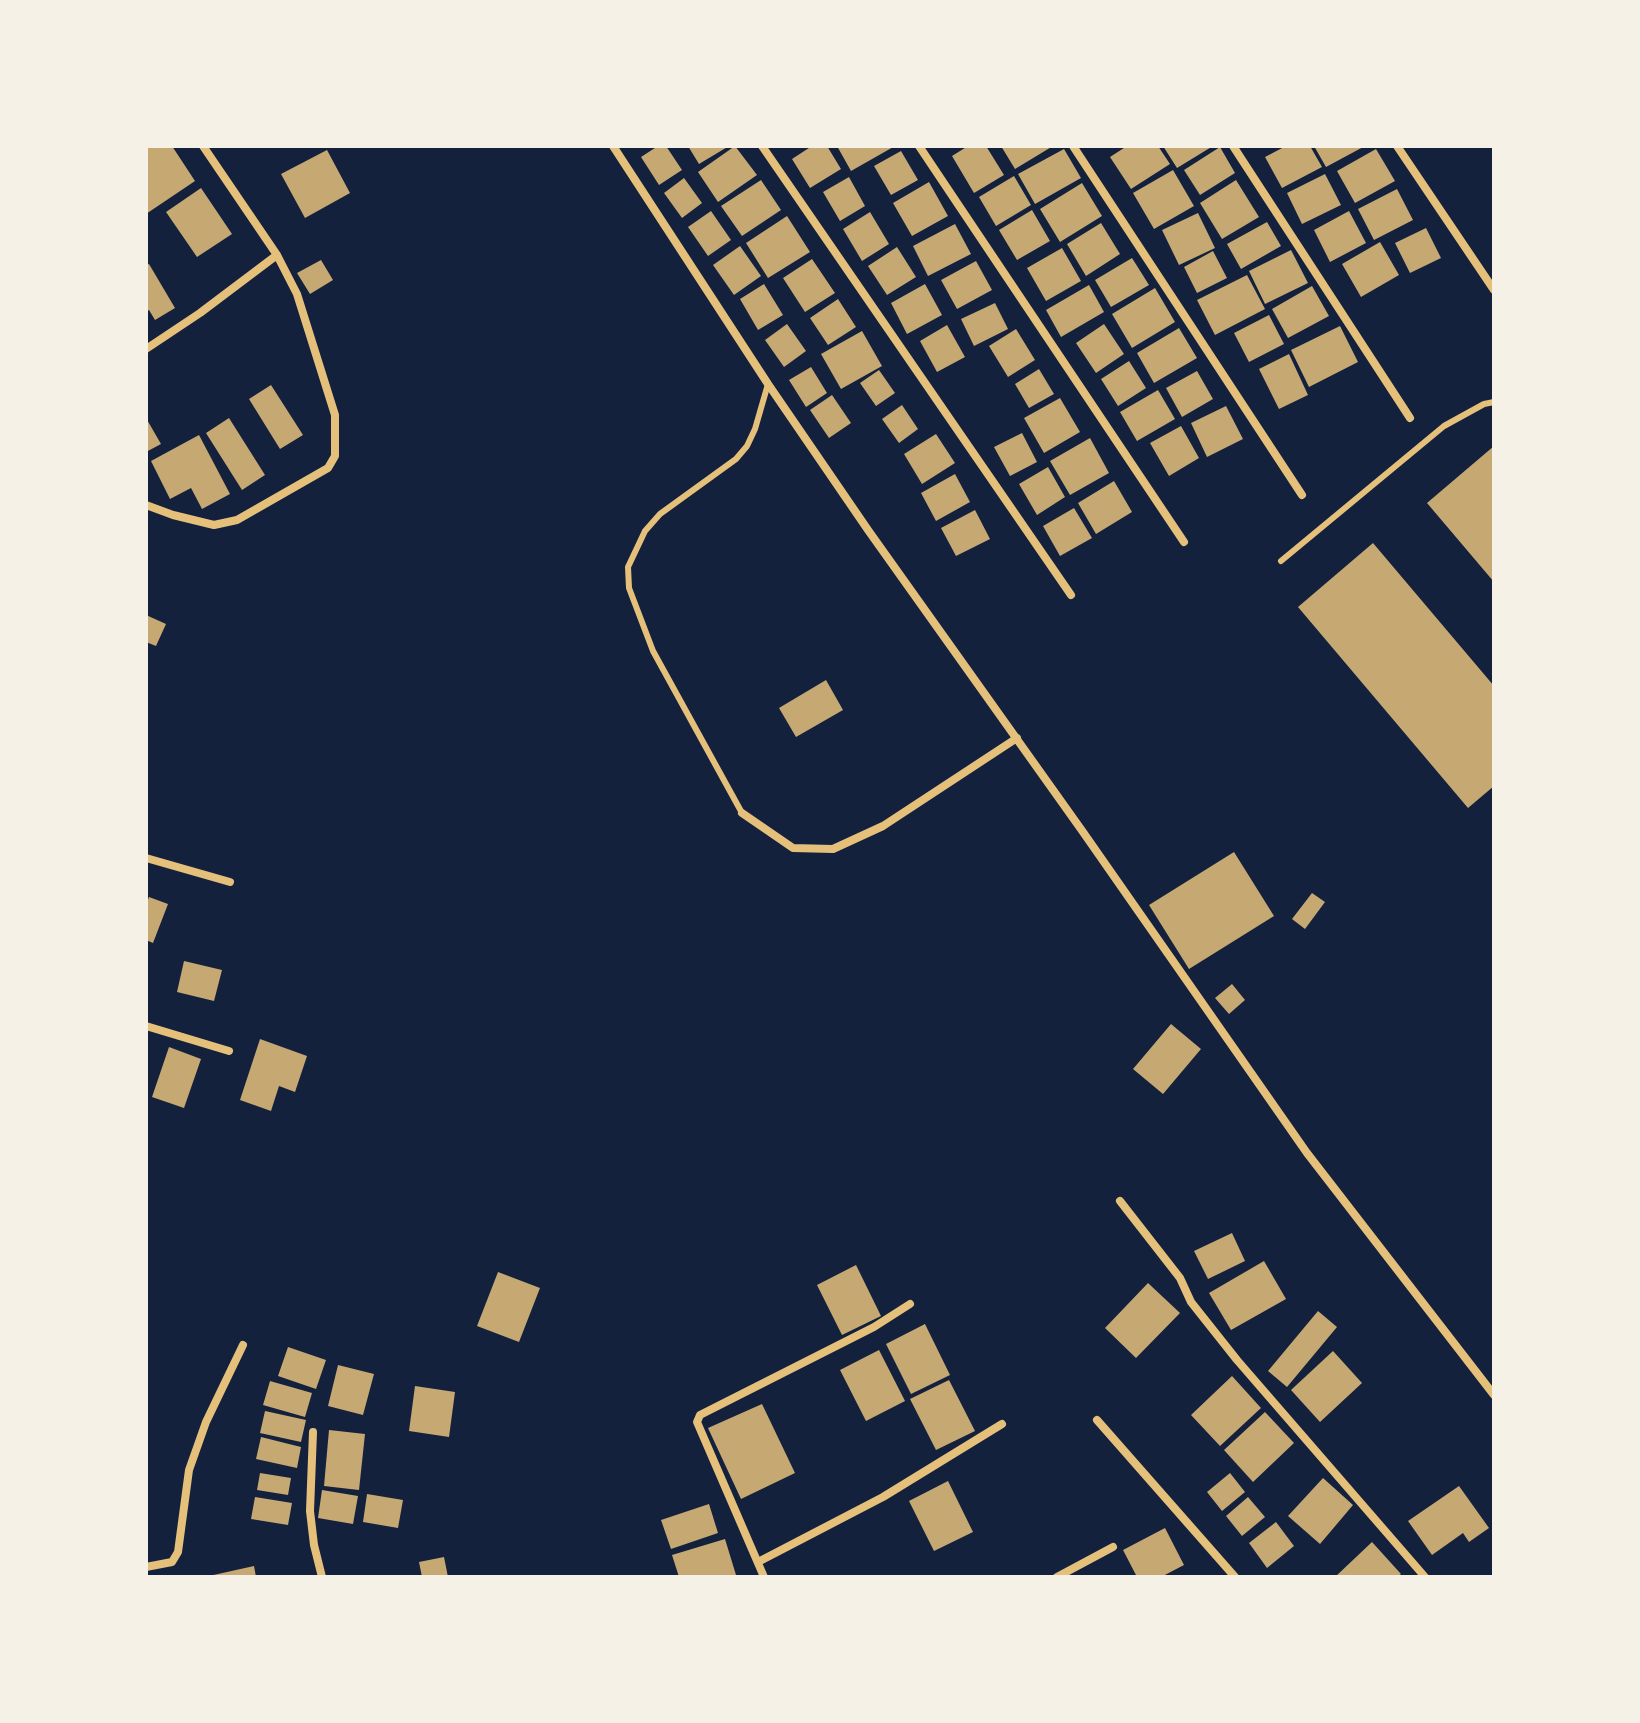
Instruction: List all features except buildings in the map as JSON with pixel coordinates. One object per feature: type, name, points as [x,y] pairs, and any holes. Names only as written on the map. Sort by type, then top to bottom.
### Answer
[{"type":"street","points":[[146,505],[214,525],[237,520],[328,468],[335,456],[335,415],[297,294],[277,255],[203,146]]},
{"type":"street","points":[[613,146],[768,384],[868,530],[1307,1153],[1494,1395]]},
{"type":"street","points":[[762,146],[1071,595]]},
{"type":"street","points":[[919,146],[1184,542]]},
{"type":"street","points":[[1073,146],[1302,495]]},
{"type":"street","points":[[1233,146],[1410,418]]},
{"type":"street","points":[[1397,146],[1494,290]]},
{"type":"street","points":[[146,349],[277,255]]},
{"type":"street","points":[[742,813],[793,848],[833,849],[883,826],[1017,738]]},
{"type":"street","points":[[146,858],[230,882]]},
{"type":"street","points":[[146,1026],[229,1051]]},
{"type":"street","points":[[1120,1201],[1180,1278],[1191,1302],[1237,1360],[1425,1577]]},
{"type":"street","points":[[764,1577],[697,1422],[700,1415],[874,1327],[910,1304]]},
{"type":"street","points":[[146,1567],[172,1562],[178,1552],[189,1470],[206,1422],[243,1345]]},
{"type":"street","points":[[1097,1420],[1235,1577]]},
{"type":"street","points":[[758,1562],[883,1497],[1002,1424]]},
{"type":"street","points":[[313,1432],[310,1511],[322,1577]]},
{"type":"street","points":[[1057,1577],[1113,1547]]},
{"type":"lane","points":[[742,813],[653,651],[629,588],[628,567],[645,531],[660,514],[736,459],[747,446],[768,384]]},
{"type":"lane","points":[[1281,561],[1444,426],[1484,404],[1494,402]]}]
